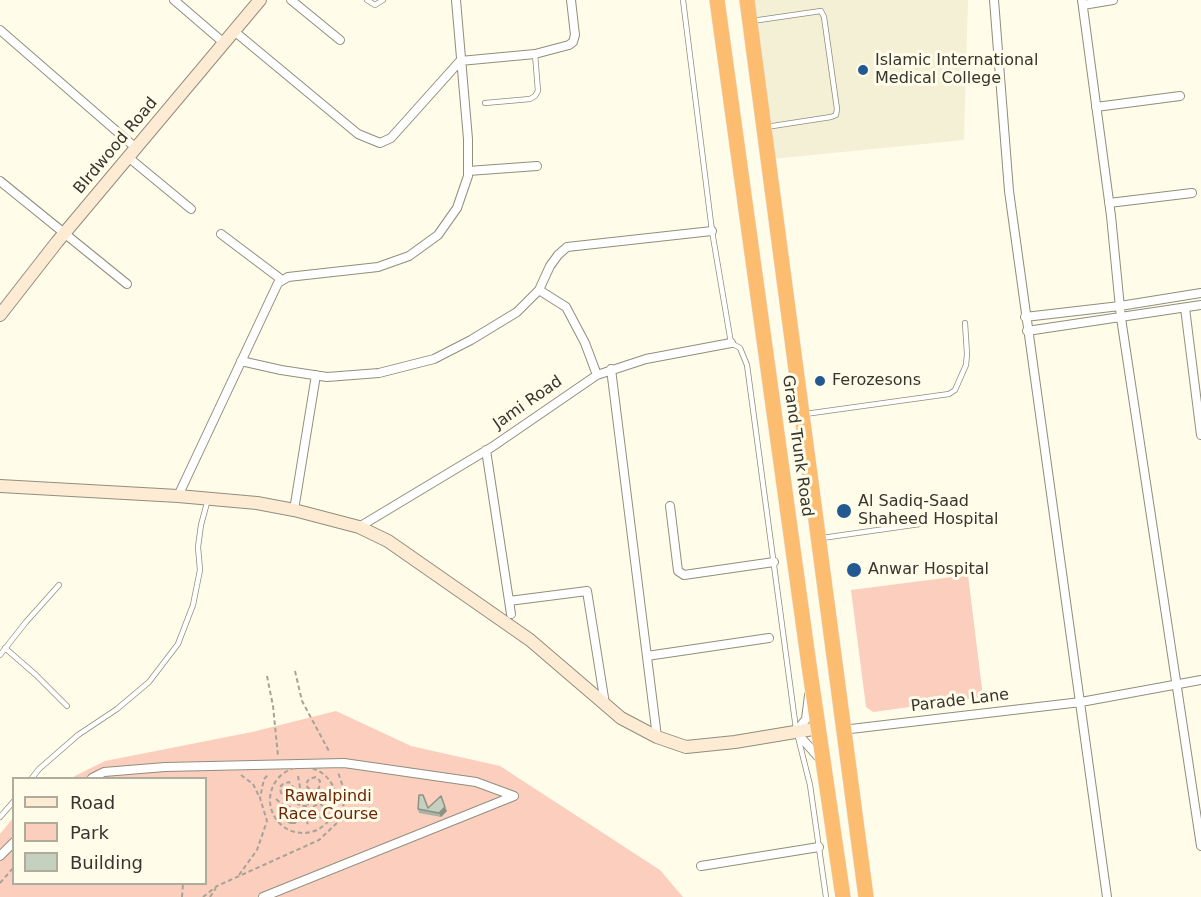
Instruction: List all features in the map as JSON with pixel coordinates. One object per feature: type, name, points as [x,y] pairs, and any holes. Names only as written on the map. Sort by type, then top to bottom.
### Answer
[{"type":"highway","name":"Grand Trunk Road","points":[[717,0],[843,897]]},
{"type":"highway","name":"Grand Trunk Road","points":[[747,0],[842,730],[866,897]]},
{"type":"street","points":[[174,0],[224,43]]},
{"type":"street","name":"BIrdwood Road","points":[[0,315],[65,233],[260,0]]},
{"type":"street","points":[[291,0],[340,40]]},
{"type":"street","points":[[178,496],[278,283],[288,277],[378,267],[409,256],[438,235],[457,208],[468,171],[468,139],[456,0]]},
{"type":"street","points":[[234,31],[358,134],[380,144],[391,138],[460,61],[535,54],[562,48],[573,42],[575,35],[571,0]]},
{"type":"street","points":[[994,0],[1009,190],[1107,897]]},
{"type":"street","points":[[1113,0],[1082,2],[1109,203],[1121,318],[1201,846]]},
{"type":"street","points":[[0,30],[191,209]]},
{"type":"street","points":[[1096,107],[1180,96]]},
{"type":"street","points":[[468,171],[537,166]]},
{"type":"street","points":[[0,181],[127,284]]},
{"type":"street","points":[[1109,203],[1192,193]]},
{"type":"street","points":[[241,361],[281,370],[327,376],[379,373],[434,358],[471,340],[517,312],[539,290],[550,266],[567,247],[712,231]]},
{"type":"street","points":[[221,234],[282,280]]},
{"type":"street","points":[[539,290],[566,307],[585,343],[597,375]]},
{"type":"street","points":[[1025,317],[1120,306],[1201,293]]},
{"type":"street","points":[[1027,331],[1201,305]]},
{"type":"street","points":[[1185,308],[1197,368],[1201,435]]},
{"type":"street","name":"Jami Road","points":[[359,527],[486,450],[597,375],[646,359],[731,343]]},
{"type":"street","points":[[611,369],[657,737]]},
{"type":"street","points":[[294,510],[316,375]]},
{"type":"street","points":[[486,450],[511,614]]},
{"type":"street","points":[[0,486],[257,503],[359,527],[388,541],[530,640],[621,718],[657,737],[686,747],[735,742],[819,728]]},
{"type":"street","points":[[670,506],[678,571],[684,575],[774,562]]},
{"type":"street","points":[[509,601],[588,591],[604,704]]},
{"type":"street","points":[[647,656],[769,638]]},
{"type":"street","points":[[796,732],[806,719],[811,680]]},
{"type":"street","name":"Parade Lane","points":[[842,730],[1081,702],[1201,680]]},
{"type":"street","points":[[796,732],[825,765]]},
{"type":"street","points":[[94,777],[104,772],[165,767],[335,764],[476,782],[514,796],[263,897]]},
{"type":"street","points":[[0,856],[12,844]]},
{"type":"street","points":[[701,866],[819,847]]},
{"type":"lane","points":[[367,0],[375,5],[382,0]]},
{"type":"lane","points":[[683,0],[712,231],[731,343],[740,348],[747,365],[796,732],[810,785],[826,897]]},
{"type":"lane","points":[[750,21],[821,11],[824,17],[835,98],[836,115],[763,127]]},
{"type":"lane","points":[[485,103],[530,99],[535,96],[538,92],[535,54]]},
{"type":"lane","points":[[801,414],[949,394],[955,390],[966,365],[965,323]]},
{"type":"lane","points":[[33,777],[78,735],[117,709],[149,682],[178,644],[193,605],[200,570],[198,547],[201,525],[208,499]]},
{"type":"lane","points":[[818,538],[920,524]]},
{"type":"lane","points":[[0,655],[59,585]]},
{"type":"lane","points":[[5,648],[67,706]]},
{"type":"lane","points":[[0,817],[12,803]]},
{"type":"path","points":[[203,897],[217,886],[288,852],[319,840],[339,821],[346,795],[335,764],[302,700],[295,671]]},
{"type":"path","points":[[260,798],[264,779],[279,766],[273,706],[267,676]]},
{"type":"path","points":[[230,765],[253,784],[267,821],[257,850],[237,877]]},
{"type":"path","points":[[314,769],[324,775],[335,790],[336,802],[332,815],[324,824],[310,832],[289,830],[274,817],[271,809],[273,785],[278,778],[291,770],[314,769]]},
{"type":"path","points":[[298,776],[301,793]]},
{"type":"path","points":[[293,787],[306,784],[309,779],[316,777],[320,782],[317,790],[314,790],[317,804],[312,812],[298,814]]},
{"type":"path","points":[[291,795],[283,795],[280,788],[287,782],[293,787]]},
{"type":"path","points":[[306,784],[310,790],[317,790]]},
{"type":"path","points":[[290,810],[288,796],[291,795],[293,787]]},
{"type":"path","points":[[329,789],[326,790],[324,796],[326,800],[331,801]]},
{"type":"path","points":[[301,793],[305,793],[310,798]]},
{"type":"path","points":[[289,802],[296,800],[301,793]]},
{"type":"path","points":[[310,798],[316,797]]},
{"type":"path","points":[[308,826],[304,806],[307,806],[310,798]]},
{"type":"path","points":[[276,799],[283,805],[279,811]]},
{"type":"path","points":[[296,800],[299,806],[307,806]]},
{"type":"path","points":[[312,812],[316,817],[321,817],[326,813],[326,809],[321,804],[317,804]]},
{"type":"path","points":[[290,810],[298,814]]},
{"type":"path","points":[[290,810],[285,815],[285,819],[290,824],[298,819],[298,814]]},
{"type":"path","points":[[0,884],[12,869]]},
{"type":"path","points":[[210,897],[217,886]]},
{"type":"shaded area","name":"Islamic International Medical College","points":[[751,0],[968,0],[964,140],[772,159]]},
{"type":"green space","points":[[968,575],[983,697],[873,712],[866,707],[851,590]]},
{"type":"green space","name":"Rawalpindi Race Course","points":[[336,711],[411,746],[500,766],[660,870],[683,897],[0,897],[0,834],[12,819],[12,885],[207,885],[207,777],[73,777],[105,761],[252,732]]},
{"type":"building","points":[[419,795],[423,795],[428,808],[441,796],[445,807],[439,813],[418,809]]},
{"type":"place","name":"Islamic International Medical College","points":[[863,70]]},
{"type":"place","name":"Ferozesons","points":[[820,381]]},
{"type":"place","name":"Al Sadiq-Saad Shaheed Hospital","points":[[844,511]]},
{"type":"place","name":"Anwar Hospital","points":[[854,570]]}]
